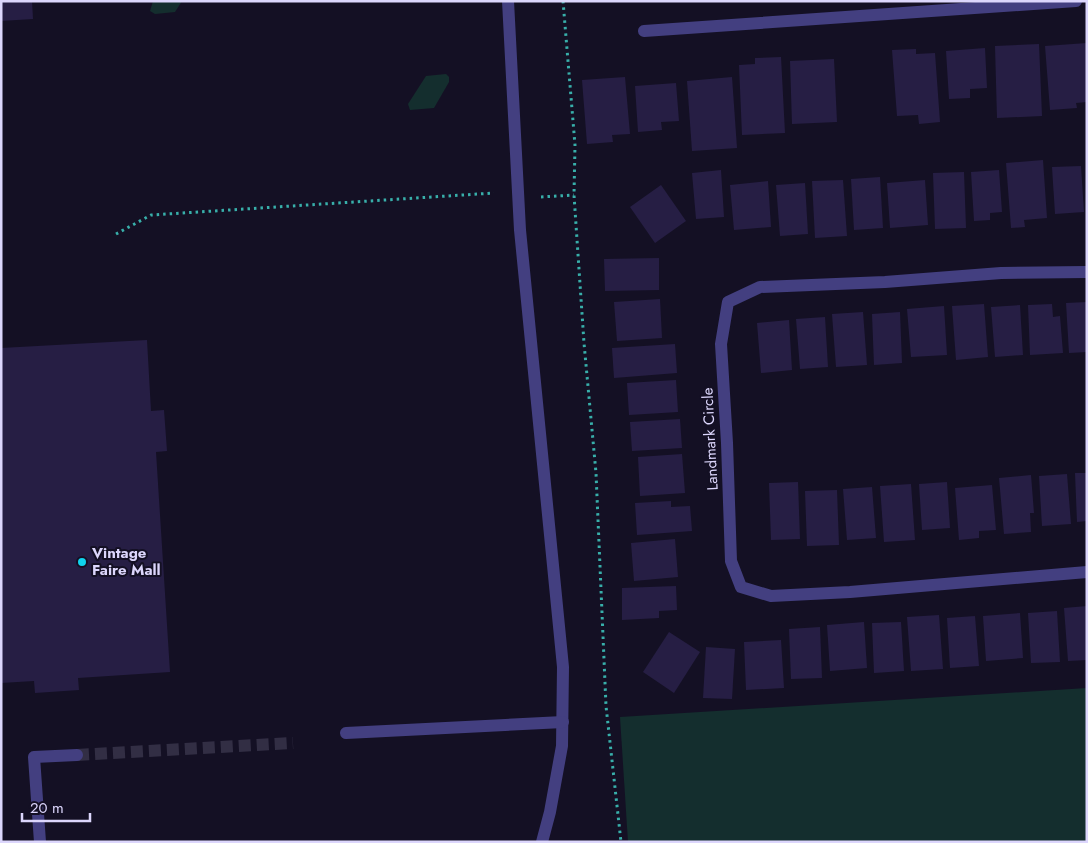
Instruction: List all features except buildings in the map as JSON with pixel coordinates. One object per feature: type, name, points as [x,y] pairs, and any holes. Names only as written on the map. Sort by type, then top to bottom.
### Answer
[{"type":"street","points":[[508,1],[520,230],[564,667],[563,722],[557,779],[542,842]]},
{"type":"street","points":[[644,31],[1076,1]]},
{"type":"street","name":"Landmark Circle","points":[[1087,272],[1001,272],[885,282],[760,287],[728,302],[721,344],[731,561],[741,587],[771,596],[850,592],[1087,572]]},
{"type":"street","points":[[346,733],[563,722]]},
{"type":"street","points":[[40,842],[34,757],[77,755]]},
{"type":"path","points":[[563,1],[575,145],[574,195],[586,380],[596,473],[606,706],[621,842]]},
{"type":"path","points":[[116,234],[151,215],[494,193]]},
{"type":"path","points":[[542,197],[574,195]]},
{"type":"green space","points":[[153,1],[182,1],[175,12],[155,14],[150,11]]},
{"type":"green space","points":[[446,74],[449,77],[449,82],[434,108],[410,110],[408,104],[426,76]]},
{"type":"green space","points":[[1087,688],[1087,842],[628,842],[620,717]]},
{"type":"tunnel","points":[[77,755],[293,743]]},
{"type":"place","name":"Vintage Faire Mall","points":[[82,562]]}]
